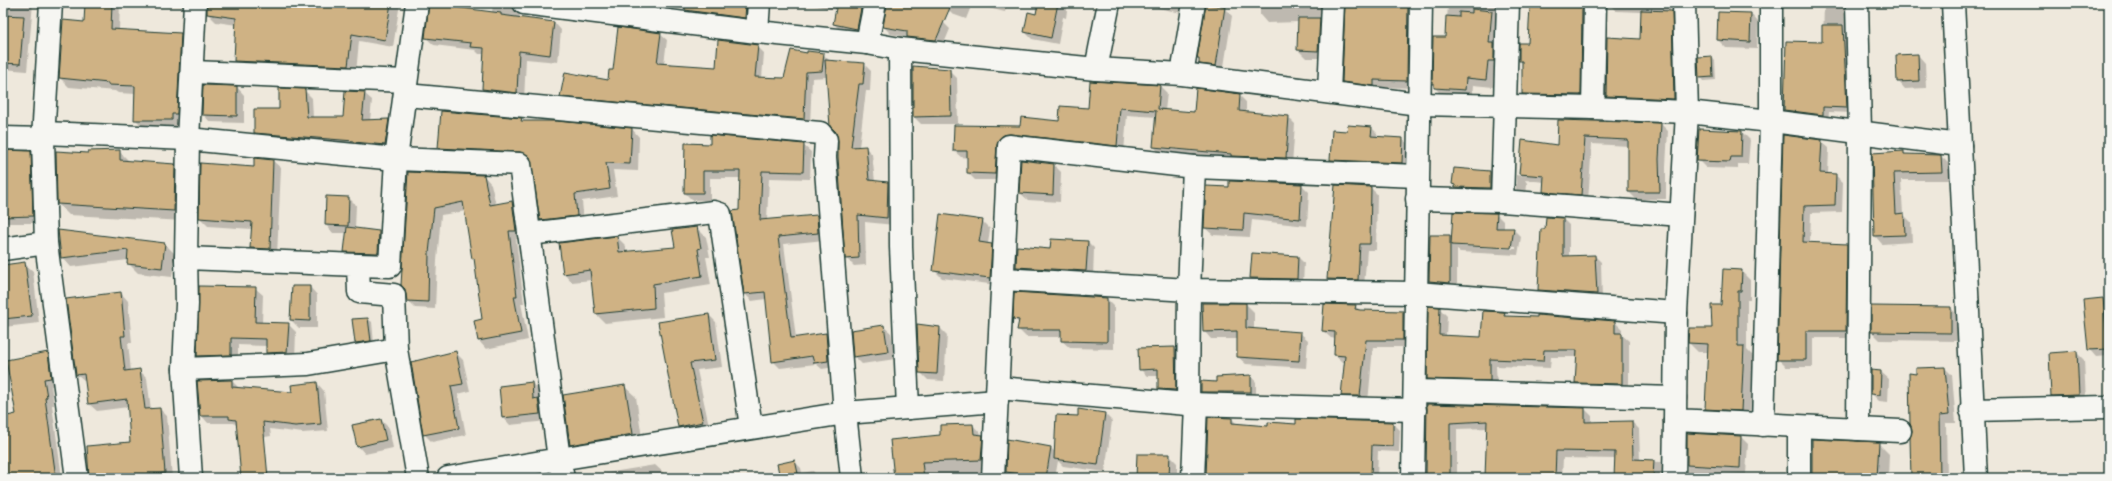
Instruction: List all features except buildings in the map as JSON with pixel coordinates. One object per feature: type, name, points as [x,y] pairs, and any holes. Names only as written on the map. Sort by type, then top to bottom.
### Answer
[{"type":"street","points":[[46,3],[51,3],[44,136],[46,243],[77,478]]},
{"type":"street","points":[[191,478],[184,369],[187,304],[186,258],[188,139],[193,72],[195,3]]},
{"type":"street","points":[[186,258],[390,266],[396,159],[417,3]]},
{"type":"street","points":[[758,32],[759,3]]},
{"type":"street","points":[[867,43],[875,3]]},
{"type":"street","points":[[1096,69],[1110,3]]},
{"type":"street","points":[[1182,74],[1194,3]]},
{"type":"street","points":[[1329,92],[1333,3]]},
{"type":"street","points":[[1413,478],[1421,3]]},
{"type":"street","points":[[1502,201],[1508,3]]},
{"type":"street","points":[[1593,108],[1595,3]]},
{"type":"street","points":[[1674,478],[1676,313],[1687,112],[1684,3]]},
{"type":"street","points":[[1763,425],[1770,121],[1771,3]]},
{"type":"street","points":[[1857,3],[1860,132],[1858,429]]},
{"type":"street","points":[[1953,3],[1971,410],[1976,478]]},
{"type":"street","points":[[533,4],[673,12],[758,32],[867,43],[900,49],[1096,69],[1182,74],[1419,104],[1687,112],[1960,145]]},
{"type":"street","points":[[900,49],[901,247],[908,408]]},
{"type":"street","points":[[193,72],[406,88],[812,132],[824,135],[826,140],[825,157],[845,412],[852,478]]},
{"type":"street","points":[[3,138],[44,136],[188,139],[396,159],[520,164],[561,468]]},
{"type":"street","points":[[993,478],[1004,278],[1009,146],[1194,167],[1417,176]]},
{"type":"street","points":[[1193,478],[1188,290],[1194,167]]},
{"type":"street","points":[[1417,199],[1502,201],[1682,215]]},
{"type":"street","points":[[529,234],[714,212],[720,214],[751,427]]},
{"type":"street","points":[[3,249],[46,243]]},
{"type":"street","points":[[358,265],[358,292],[394,295],[396,349],[418,478]]},
{"type":"street","points":[[1004,278],[1188,290],[1416,293],[1676,313]]},
{"type":"street","points":[[184,369],[308,364],[396,349]]},
{"type":"street","points":[[448,478],[561,468],[751,427],[845,412],[908,408],[998,395],[1192,404],[1415,400],[1675,398]]},
{"type":"street","points":[[1971,410],[2109,407]]},
{"type":"street","points":[[1675,420],[1900,432]]},
{"type":"street","points":[[1798,426],[1799,478]]}]
